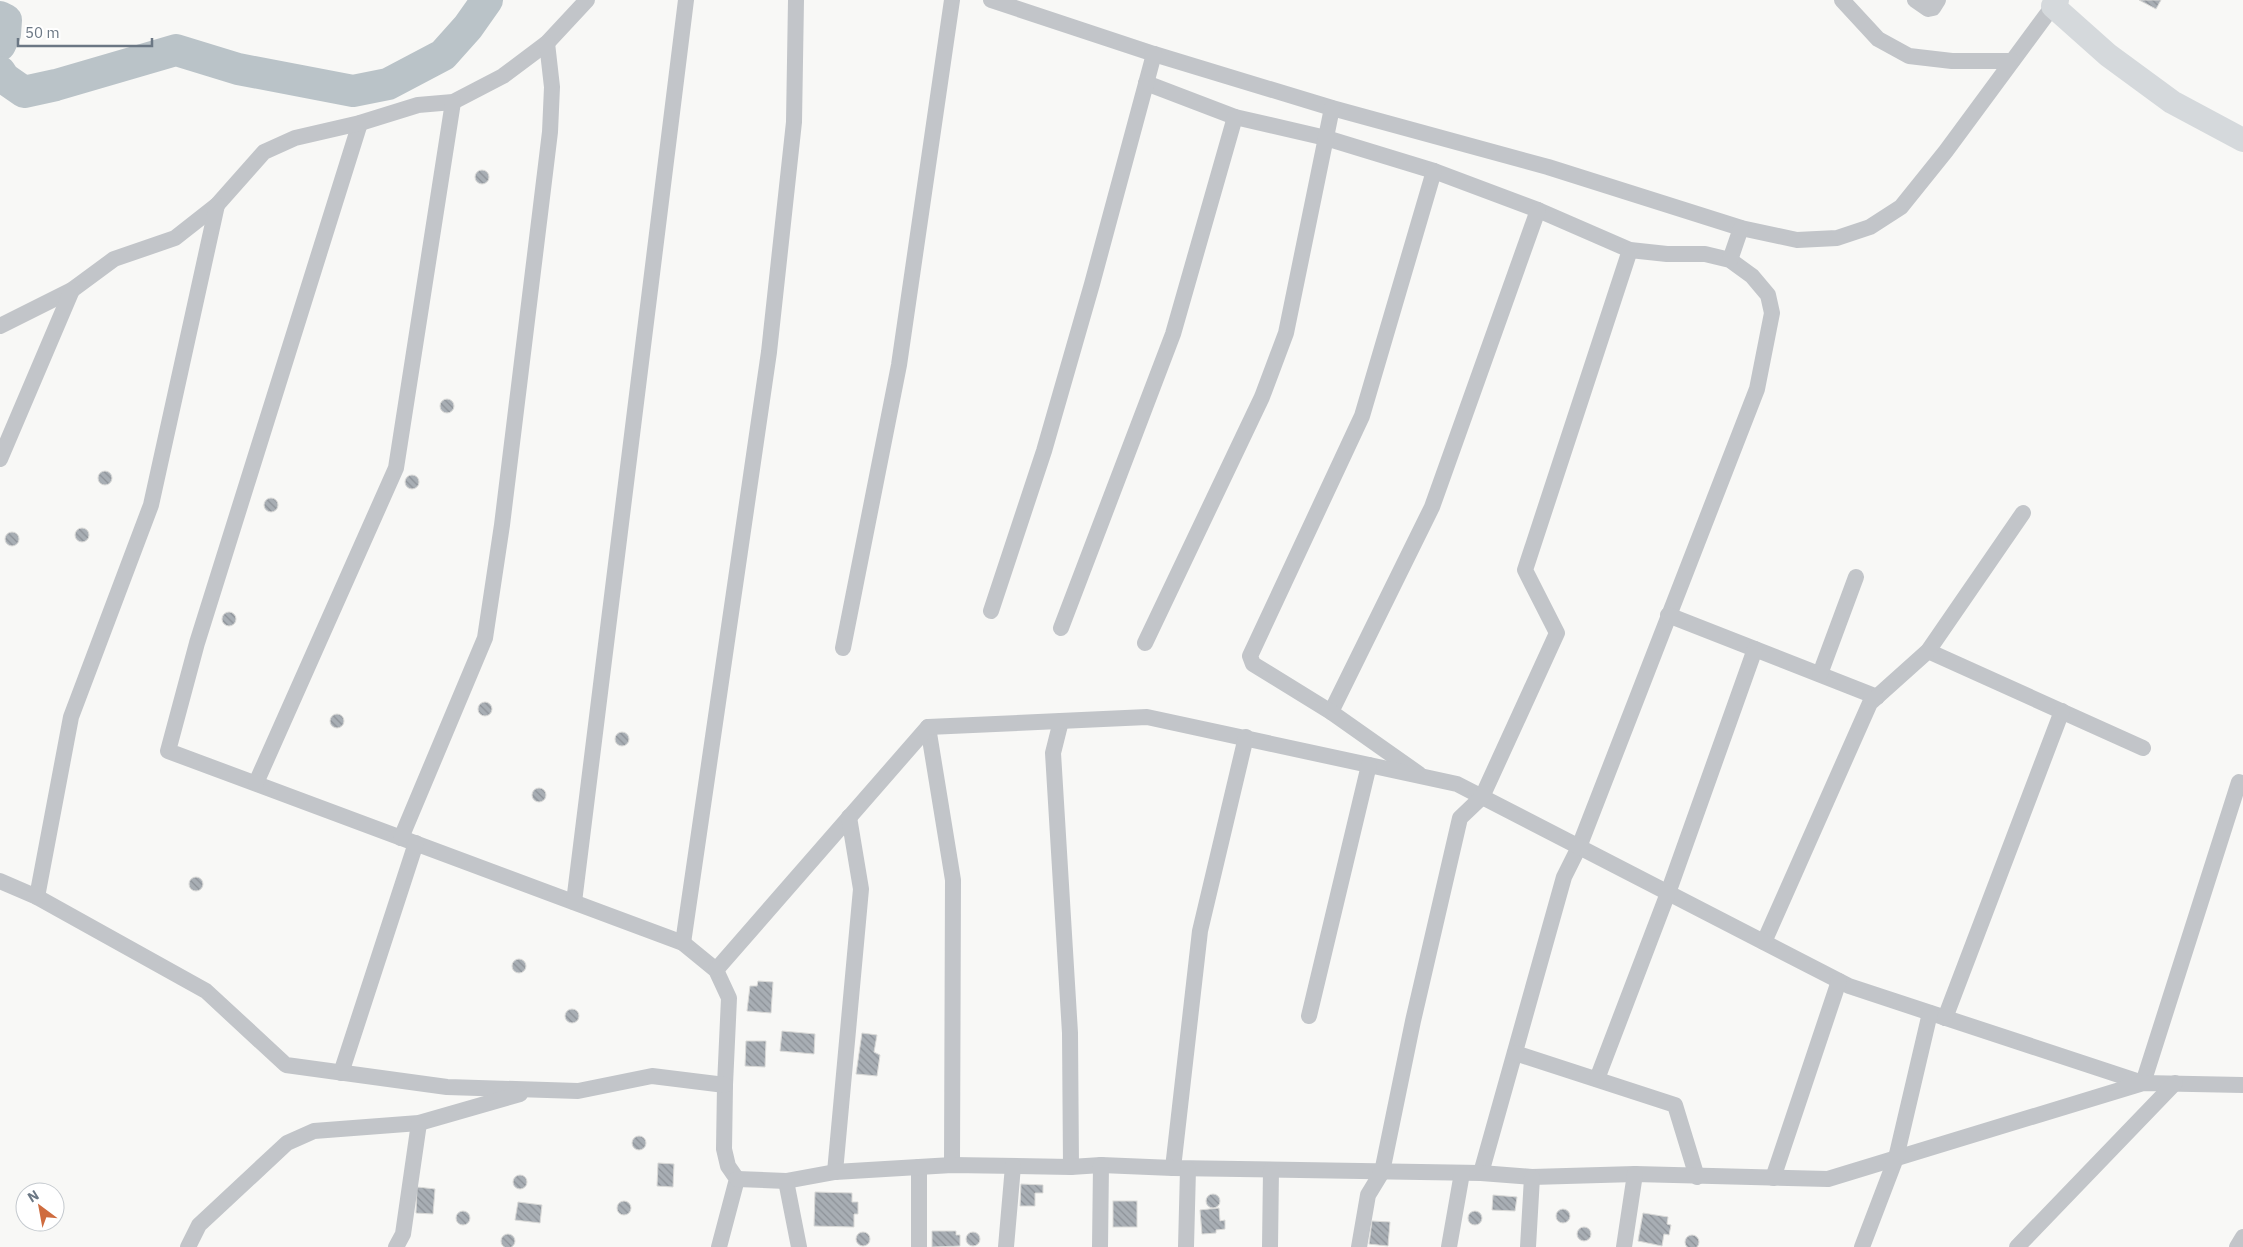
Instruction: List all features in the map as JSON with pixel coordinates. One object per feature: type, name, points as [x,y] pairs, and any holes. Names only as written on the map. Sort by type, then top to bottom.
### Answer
[{"type":"street","points":[[0,326],[72,290],[114,258],[174,238],[217,205],[264,152],[295,138],[360,123],[418,105],[453,102],[503,76],[548,43],[587,0]]},
{"type":"street","points":[[574,902],[686,0]]},
{"type":"street","points":[[683,943],[769,352],[794,122],[796,0]]},
{"type":"street","points":[[843,648],[899,365],[952,0]]},
{"type":"street","points":[[991,0],[1154,54],[1332,108],[1548,167],[1741,228],[1797,240],[1837,238],[1870,227],[1901,207],[1946,151],[2055,3],[2108,54],[2172,102],[2243,140]]},
{"type":"street","points":[[1842,0],[1878,39],[1909,56],[1952,61],[2012,61]]},
{"type":"street","points":[[1915,0],[1928,9],[1933,8],[1938,0]]},
{"type":"street","points":[[341,1073],[409,841],[485,638],[502,525],[550,132],[552,87],[548,43]]},
{"type":"street","points":[[991,611],[1044,451],[1092,284],[1154,54]]},
{"type":"street","points":[[1146,83],[1235,117],[1326,138],[1434,171],[1538,210],[1630,250],[1667,254],[1705,254],[1730,260],[1752,276],[1768,295],[1772,313],[1757,389],[1579,847],[1564,877],[1481,1173]]},
{"type":"street","points":[[256,784],[396,468],[453,102]]},
{"type":"street","points":[[1146,643],[1262,398],[1286,332],[1332,108]]},
{"type":"street","points":[[1061,628],[1173,334],[1235,117]]},
{"type":"street","points":[[360,123],[197,643],[168,751],[683,943],[716,970],[729,998],[724,1084],[724,1149],[728,1166],[737,1179],[719,1247]]},
{"type":"street","points":[[1426,779],[1331,712],[1253,664],[1250,656],[1362,416],[1434,171]]},
{"type":"street","points":[[36,897],[70,717],[151,505],[217,205]]},
{"type":"street","points":[[1331,712],[1432,507],[1538,210]]},
{"type":"street","points":[[1730,260],[1741,228]]},
{"type":"street","points":[[1359,1247],[1368,1195],[1382,1172],[1413,1021],[1460,818],[1482,797],[1557,633],[1525,570],[1630,250]]},
{"type":"street","points":[[0,459],[72,290]]},
{"type":"street","points":[[1764,942],[1870,703],[1928,652],[2023,514]]},
{"type":"street","points":[[1820,674],[1856,577]]},
{"type":"street","points":[[1668,616],[1877,696]]},
{"type":"street","points":[[1597,1079],[1668,893],[1755,649]]},
{"type":"street","points":[[1928,652],[2143,748]]},
{"type":"street","points":[[1862,1247],[1896,1158],[1938,1015],[2062,712]]},
{"type":"street","points":[[716,970],[928,727],[1147,717],[1246,737],[1426,779],[1457,784],[1839,981],[2143,1083]]},
{"type":"street","points":[[1061,721],[1053,753],[1070,1033],[1071,1167]]},
{"type":"street","points":[[928,727],[953,880],[952,1165]]},
{"type":"street","points":[[1186,1247],[1180,1168],[1200,931],[1246,737]]},
{"type":"street","points":[[1309,1016],[1369,765]]},
{"type":"street","points":[[2143,1083],[2240,782]]},
{"type":"street","points":[[834,1172],[861,889],[849,817]]},
{"type":"street","points":[[0,881],[36,897],[206,990],[286,1065],[448,1087],[578,1091],[652,1076],[724,1084]]},
{"type":"street","points":[[1773,1178],[1839,981]]},
{"type":"street","points":[[1515,1052],[1675,1104],[1697,1177]]},
{"type":"street","points":[[737,1179],[786,1181],[834,1172],[952,1165],[1071,1167],[1100,1165],[1481,1173],[1532,1177],[1635,1174],[1828,1179],[2143,1083],[2243,1085]]},
{"type":"street","points":[[2017,1247],[2175,1083]]},
{"type":"street","points":[[188,1247],[198,1225],[287,1143],[314,1131],[419,1123],[534,1090]]},
{"type":"street","points":[[396,1247],[403,1234],[419,1123]]},
{"type":"street","points":[[1100,1165],[1100,1247]]},
{"type":"street","points":[[1006,1247],[1013,1166]]},
{"type":"street","points":[[919,1167],[919,1247]]},
{"type":"street","points":[[1270,1247],[1271,1170]]},
{"type":"street","points":[[1449,1247],[1462,1173]]},
{"type":"street","points":[[1624,1247],[1635,1174]]},
{"type":"street","points":[[1528,1247],[1532,1177]]},
{"type":"street","points":[[786,1181],[799,1247]]},
{"type":"street","points":[[2237,1247],[2243,1237]]},
{"type":"building","points":[[2139,0],[2161,0],[2156,9]]},
{"type":"building","points":[[482,170],[487,172],[489,177],[487,182],[482,184],[477,182],[475,177],[477,172]]},
{"type":"building","points":[[447,399],[452,401],[454,406],[452,411],[447,413],[442,411],[440,406],[442,401]]},
{"type":"building","points":[[105,471],[110,473],[112,478],[110,483],[105,485],[100,483],[98,478],[100,473]]},
{"type":"building","points":[[412,475],[417,477],[419,482],[417,487],[412,489],[407,487],[405,482],[407,477]]},
{"type":"building","points":[[271,498],[276,500],[278,505],[276,510],[271,512],[266,510],[264,505],[266,500]]},
{"type":"building","points":[[82,528],[87,530],[89,535],[87,540],[82,542],[77,540],[75,535],[77,530]]},
{"type":"building","points":[[12,532],[17,534],[19,539],[17,544],[12,546],[7,544],[5,539],[7,534]]},
{"type":"building","points":[[229,612],[234,614],[236,619],[234,624],[229,626],[224,624],[222,619],[224,614]]},
{"type":"building","points":[[485,702],[490,704],[492,709],[490,714],[485,716],[480,714],[478,709],[480,704]]},
{"type":"building","points":[[337,714],[342,716],[344,721],[342,726],[337,728],[332,726],[330,721],[332,716]]},
{"type":"building","points":[[622,732],[627,734],[629,739],[627,744],[622,746],[617,744],[615,739],[617,734]]},
{"type":"building","points":[[539,788],[544,790],[546,795],[544,800],[539,802],[534,800],[532,795],[534,790]]},
{"type":"building","points":[[196,877],[201,879],[203,884],[201,889],[196,891],[191,889],[189,884],[191,879]]},
{"type":"building","points":[[519,959],[524,961],[526,966],[524,971],[519,973],[514,971],[512,966],[514,961]]},
{"type":"building","points":[[758,981],[773,982],[771,1013],[747,1011],[750,986],[757,986]]},
{"type":"building","points":[[572,1009],[577,1011],[579,1016],[577,1021],[572,1023],[567,1021],[565,1016],[567,1011]]},
{"type":"building","points":[[782,1031],[815,1034],[814,1054],[780,1051]]},
{"type":"building","points":[[862,1033],[877,1035],[874,1052],[880,1055],[877,1076],[856,1074]]},
{"type":"building","points":[[746,1041],[766,1041],[765,1067],[745,1066]]},
{"type":"building","points":[[639,1136],[644,1138],[646,1143],[644,1148],[639,1150],[634,1148],[632,1143],[634,1138]]},
{"type":"building","points":[[658,1163],[674,1164],[673,1187],[657,1186]]},
{"type":"building","points":[[520,1175],[525,1177],[527,1182],[525,1187],[520,1189],[515,1187],[513,1182],[515,1177]]},
{"type":"building","points":[[1021,1184],[1043,1185],[1043,1193],[1035,1193],[1035,1206],[1020,1206]]},
{"type":"building","points":[[417,1187],[435,1189],[433,1214],[416,1213]]},
{"type":"building","points":[[815,1192],[852,1193],[852,1202],[858,1202],[858,1214],[854,1214],[854,1227],[814,1226]]},
{"type":"building","points":[[1213,1194],[1218,1196],[1220,1201],[1218,1206],[1213,1208],[1208,1206],[1206,1201],[1208,1196]]},
{"type":"building","points":[[1493,1195],[1517,1197],[1515,1211],[1492,1210]]},
{"type":"building","points":[[624,1201],[629,1203],[631,1208],[629,1213],[624,1215],[619,1213],[617,1208],[619,1203]]},
{"type":"building","points":[[1113,1201],[1137,1201],[1137,1227],[1113,1227]]},
{"type":"building","points":[[518,1202],[542,1205],[540,1223],[515,1220]]},
{"type":"building","points":[[1219,1208],[1220,1221],[1225,1220],[1225,1229],[1216,1230],[1216,1233],[1202,1234],[1200,1210]]},
{"type":"building","points":[[1563,1209],[1568,1211],[1570,1216],[1568,1221],[1563,1223],[1558,1221],[1556,1216],[1558,1211]]},
{"type":"building","points":[[463,1211],[468,1213],[470,1218],[468,1223],[463,1225],[458,1223],[456,1218],[458,1213]]},
{"type":"building","points":[[1475,1211],[1480,1213],[1482,1218],[1480,1223],[1475,1225],[1470,1223],[1468,1218],[1470,1213]]},
{"type":"building","points":[[1643,1213],[1668,1217],[1667,1224],[1671,1225],[1669,1235],[1664,1234],[1662,1246],[1638,1241]]},
{"type":"building","points":[[1372,1221],[1390,1222],[1388,1246],[1369,1244]]},
{"type":"building","points":[[1584,1227],[1589,1229],[1591,1234],[1589,1239],[1584,1241],[1579,1239],[1577,1234],[1579,1229]]},
{"type":"building","points":[[932,1231],[956,1231],[956,1235],[960,1235],[960,1246],[932,1247]]},
{"type":"building","points":[[863,1232],[868,1234],[870,1239],[868,1244],[863,1246],[858,1244],[856,1239],[858,1234]]},
{"type":"building","points":[[973,1232],[978,1234],[980,1239],[978,1244],[973,1246],[968,1244],[966,1239],[968,1234]]},
{"type":"building","points":[[508,1234],[513,1236],[515,1241],[513,1246],[508,1248],[503,1246],[501,1241],[503,1236]]},
{"type":"building","points":[[1692,1235],[1697,1237],[1699,1242],[1697,1247],[1692,1249],[1687,1247],[1685,1242],[1687,1237]]},
{"type":"waterway","points":[[0,72],[4,78],[24,92],[56,85],[176,50],[238,69],[353,91],[388,84],[443,55],[468,27],[487,0]]},
{"type":"waterway","points":[[0,17],[6,20],[5,34],[0,45]]}]
